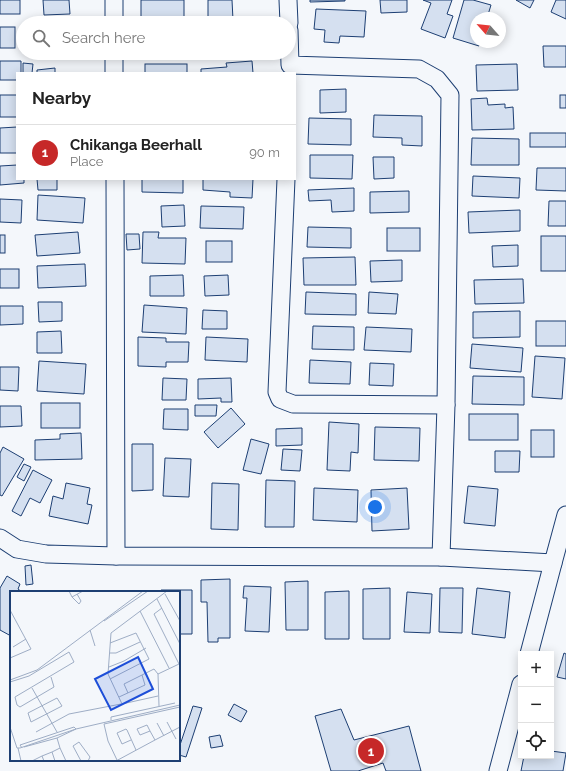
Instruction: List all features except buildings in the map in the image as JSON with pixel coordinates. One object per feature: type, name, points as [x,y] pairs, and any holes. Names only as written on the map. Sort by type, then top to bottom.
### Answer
[{"type":"street","points":[[114,0],[114,16]]},
{"type":"street","points":[[288,0],[289,16]]},
{"type":"street","points":[[114,60],[114,72]]},
{"type":"street","points":[[290,69],[419,69],[438,79],[450,95],[446,404],[441,557]]},
{"type":"street","points":[[114,180],[116,556]]},
{"type":"street","points":[[286,180],[277,392],[280,399],[293,404],[446,404]]},
{"type":"street","points":[[530,651],[566,515]]},
{"type":"street","points":[[0,538],[17,549],[46,554],[116,556],[441,557],[553,563]]},
{"type":"street","points":[[498,771],[520,687]]},
{"type":"place","name":"Chikanga Beerhall","points":[[371,751]]}]
